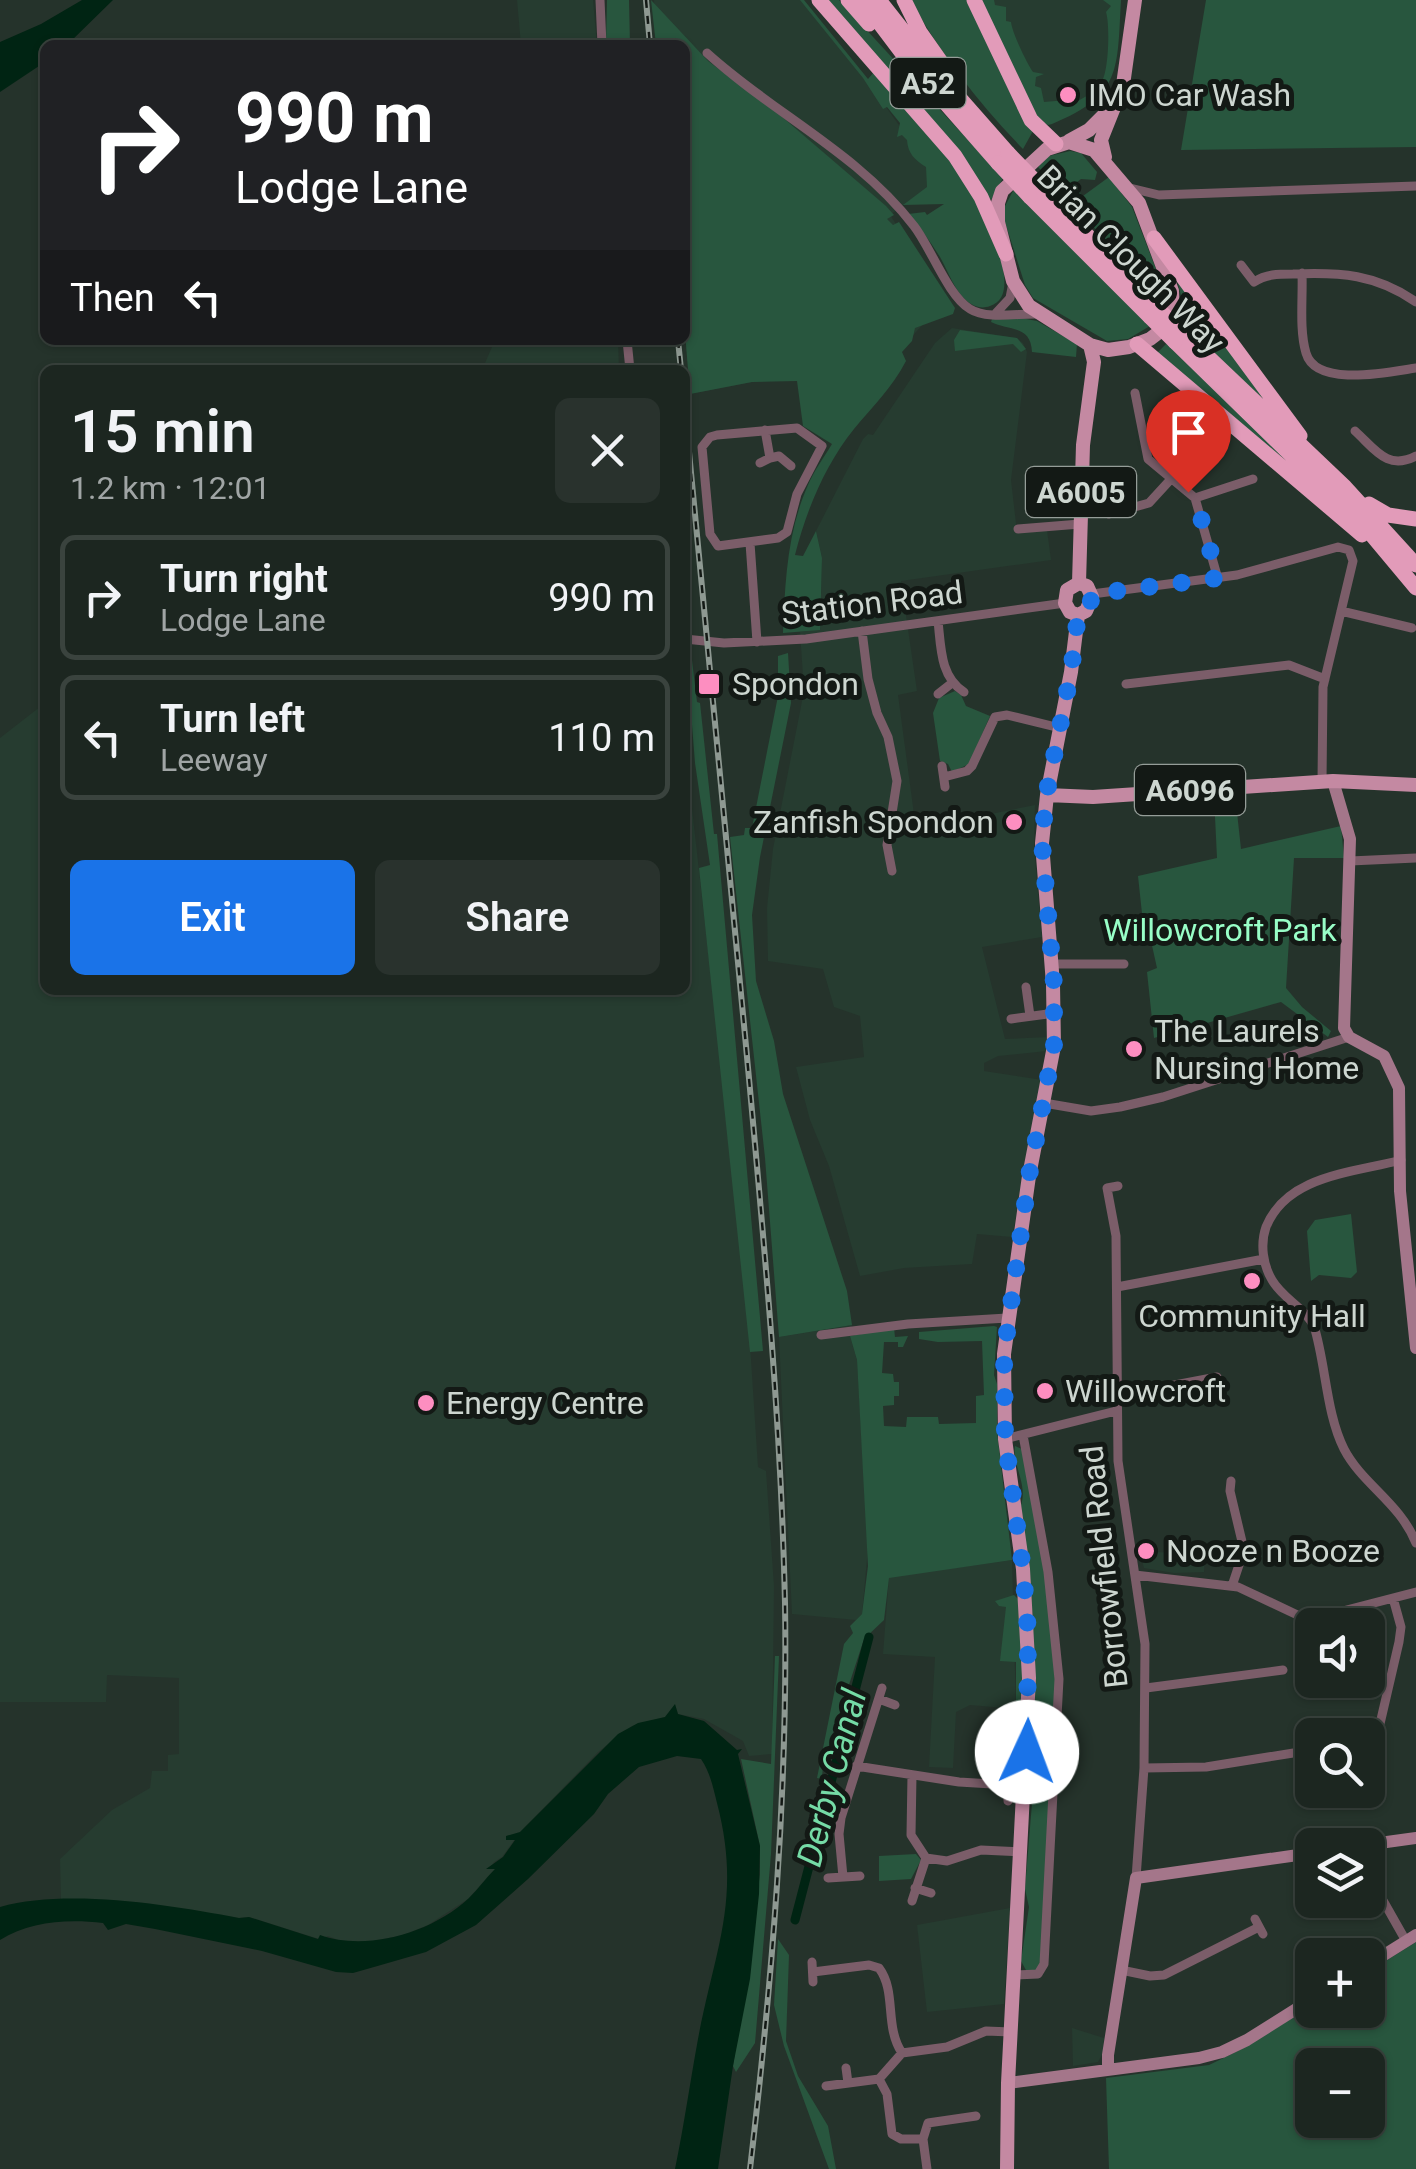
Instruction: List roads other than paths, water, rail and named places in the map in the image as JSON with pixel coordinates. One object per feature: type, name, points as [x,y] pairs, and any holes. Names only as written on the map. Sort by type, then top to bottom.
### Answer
[{"type":"highway","points":[[819,0],[955,156],[984,203],[1006,254]]},
{"type":"highway","points":[[848,0],[905,57]]},
{"type":"highway","name":"Brian Clough Way","points":[[862,0],[905,57],[1002,154]]},
{"type":"highway","name":"Brian Clough Way","points":[[879,0],[1035,191],[1340,502],[1416,588]]},
{"type":"highway","points":[[904,0],[932,50],[978,109],[1002,154]]},
{"type":"highway","points":[[974,0],[1030,120],[1062,143]]},
{"type":"highway","points":[[1154,238],[1318,462]]},
{"type":"highway","name":"Brian Clough Way","points":[[1179,338],[1318,462],[1416,564]]},
{"type":"highway","points":[[1130,346],[1389,555]]},
{"type":"highway","points":[[1345,488],[1382,513],[1404,520],[1416,519]]},
{"type":"main road","points":[[1107,162],[1101,140],[1121,92],[1135,0]]},
{"type":"main road","points":[[1062,143],[1094,150],[1128,188],[1154,238],[1172,291],[1173,314],[1158,334],[1130,346],[1108,350],[1090,345],[1026,303],[1013,281],[997,212],[1002,191],[1062,143],[1098,123],[1121,92]]},
{"type":"main road","name":"A6005","points":[[1079,583],[1082,445],[1093,378],[1090,345]]},
{"type":"main road","points":[[1093,378],[1130,346]]},
{"type":"main road","points":[[1007,2169],[1008,2083],[1029,1714],[1023,1569],[1005,1438],[1003,1392],[1007,1318],[1054,1046],[1042,843],[1046,796],[1078,615],[1090,606],[1092,594],[1079,583],[1067,590],[1065,602],[1070,612],[1078,615]]},
{"type":"main road","name":"A6096","points":[[1046,796],[1093,797],[1328,781],[1416,785]]},
{"type":"street","points":[[600,0],[602,40]]},
{"type":"street","points":[[707,53],[845,157],[913,225],[960,300],[973,311],[1042,314]]},
{"type":"street","points":[[1128,188],[1158,196],[1416,186]]},
{"type":"street","points":[[1144,215],[1158,196]]},
{"type":"street","points":[[1241,265],[1254,282],[1266,275],[1335,272],[1398,290],[1416,302]]},
{"type":"street","points":[[1302,273],[1305,348],[1314,366],[1334,375],[1416,368]]},
{"type":"street","points":[[996,313],[1010,298],[1013,281]]},
{"type":"street","points":[[1135,392],[1148,458],[1195,498],[1218,578]]},
{"type":"street","points":[[798,428],[822,446],[797,494],[787,532],[778,538],[718,546],[710,534],[702,447],[717,436],[765,430],[798,428]]},
{"type":"street","points":[[765,430],[765,460],[778,456],[791,466]]},
{"type":"street","points":[[1361,433],[1390,461],[1400,463],[1416,456]]},
{"type":"street","points":[[1195,498],[1253,479]]},
{"type":"street","points":[[1108,514],[1148,503],[1171,480]]},
{"type":"street","points":[[1018,529],[1080,524]]},
{"type":"street","points":[[750,543],[757,642]]},
{"type":"street","points":[[1092,594],[1218,578],[1338,547],[1352,554],[1325,679],[1328,781],[1350,832],[1345,1032],[1378,1051],[1399,1088],[1402,1222],[1416,1348]]},
{"type":"street","name":"Station Road","points":[[690,641],[724,644],[806,638],[1065,602]]},
{"type":"street","points":[[1341,611],[1412,628]]},
{"type":"street","points":[[938,621],[944,669],[952,683],[964,692]]},
{"type":"street","points":[[862,632],[868,679],[876,713],[888,737],[897,782],[887,845],[892,871]]},
{"type":"street","points":[[1126,684],[1289,664],[1325,679]]},
{"type":"street","points":[[938,694],[952,683]]},
{"type":"street","points":[[943,777],[972,766],[995,717],[1060,728]]},
{"type":"street","points":[[1350,860],[1416,858]]},
{"type":"street","points":[[1052,964],[1124,964]]},
{"type":"street","points":[[1026,987],[1030,1016]]},
{"type":"street","points":[[1012,1019],[1055,1013]]},
{"type":"street","points":[[1044,1103],[1091,1111],[1120,1107],[1163,1097],[1349,1037]]},
{"type":"street","points":[[1401,1160],[1310,1184],[1290,1194],[1274,1212],[1264,1232],[1264,1259],[1277,1288],[1304,1311],[1314,1326],[1344,1448],[1394,1506],[1416,1543]]},
{"type":"street","name":"Borrowfield Road","points":[[1108,2070],[1136,1878],[1146,1688],[1145,1644],[1118,1461],[1116,1236],[1107,1188],[1118,1186]]},
{"type":"street","points":[[1117,1287],[1264,1259]]},
{"type":"street","points":[[821,1335],[908,1324],[1007,1318]]},
{"type":"street","points":[[1117,1396],[1218,1377]]},
{"type":"street","points":[[1005,1438],[1116,1411]]},
{"type":"street","points":[[1014,1975],[1038,1974],[1044,1964],[1059,1678],[1048,1572],[1023,1435]]},
{"type":"street","points":[[1232,1481],[1230,1491],[1244,1550],[1232,1586]]},
{"type":"street","points":[[1136,1576],[1232,1586],[1254,1592],[1308,1620],[1416,1592]]},
{"type":"street","points":[[1381,1718],[1400,1642],[1401,1627],[1393,1598]]},
{"type":"street","points":[[1146,1688],[1282,1670]]},
{"type":"street","points":[[843,1876],[839,1834],[856,1766],[880,1693],[895,1705]]},
{"type":"street","points":[[1008,1801],[1010,1749]]},
{"type":"street","points":[[1144,1768],[1206,1767],[1295,1753]]},
{"type":"street","points":[[856,1766],[1008,1786]]},
{"type":"street","points":[[912,1775],[912,1835],[926,1858]]},
{"type":"street","points":[[1385,1842],[1416,1838]]},
{"type":"street","points":[[926,1858],[947,1861],[982,1850],[1022,1852]]},
{"type":"street","points":[[1136,1878],[1295,1855]]},
{"type":"street","points":[[912,1900],[926,1858]]},
{"type":"street","points":[[828,1878],[860,1876]]},
{"type":"street","points":[[915,1888],[932,1893]]},
{"type":"street","points":[[1385,1899],[1411,1938],[1385,1954]]},
{"type":"street","points":[[1121,1970],[1150,1976],[1164,1974],[1259,1927]]},
{"type":"street","points":[[813,1972],[879,1968],[886,1978],[893,2039],[902,2053]]},
{"type":"street","points":[[1008,2083],[1222,2052],[1295,2009]]},
{"type":"street","points":[[826,2086],[879,2079],[902,2053],[947,2047],[986,2031],[1011,2032]]},
{"type":"street","points":[[846,2068],[848,2083]]},
{"type":"street","points":[[879,2079],[887,2094],[892,2134],[901,2140],[923,2138]]},
{"type":"street","points":[[927,2169],[925,2126],[932,2120],[976,2116]]},
{"type":"waterway","name":"Derby Canal","points":[[795,1920],[869,1637]]},
{"type":"railway","points":[[646,0],[650,40]]},
{"type":"railway","points":[[678,345],[680,365]]},
{"type":"railway","points":[[690,462],[759,1185],[783,1533],[781,1816],[772,1957],[750,2169]]},
{"type":"place","name":"IMO Car Wash","points":[[1068,95]]},
{"type":"place","name":"Spondon","points":[[709,684]]},
{"type":"place","name":"Zanfish Spondon","points":[[1014,822]]},
{"type":"place","name":"The Laurels Nursing Home","points":[[1134,1049]]},
{"type":"place","name":"Community Hall","points":[[1252,1281]]},
{"type":"place","name":"Willowcroft","points":[[1045,1391]]},
{"type":"place","name":"Energy Centre","points":[[426,1403]]},
{"type":"place","name":"Nooze n Booze","points":[[1146,1551]]},
{"type":"park label","name":"Willowcroft Park","points":[[1220,930]]}]
